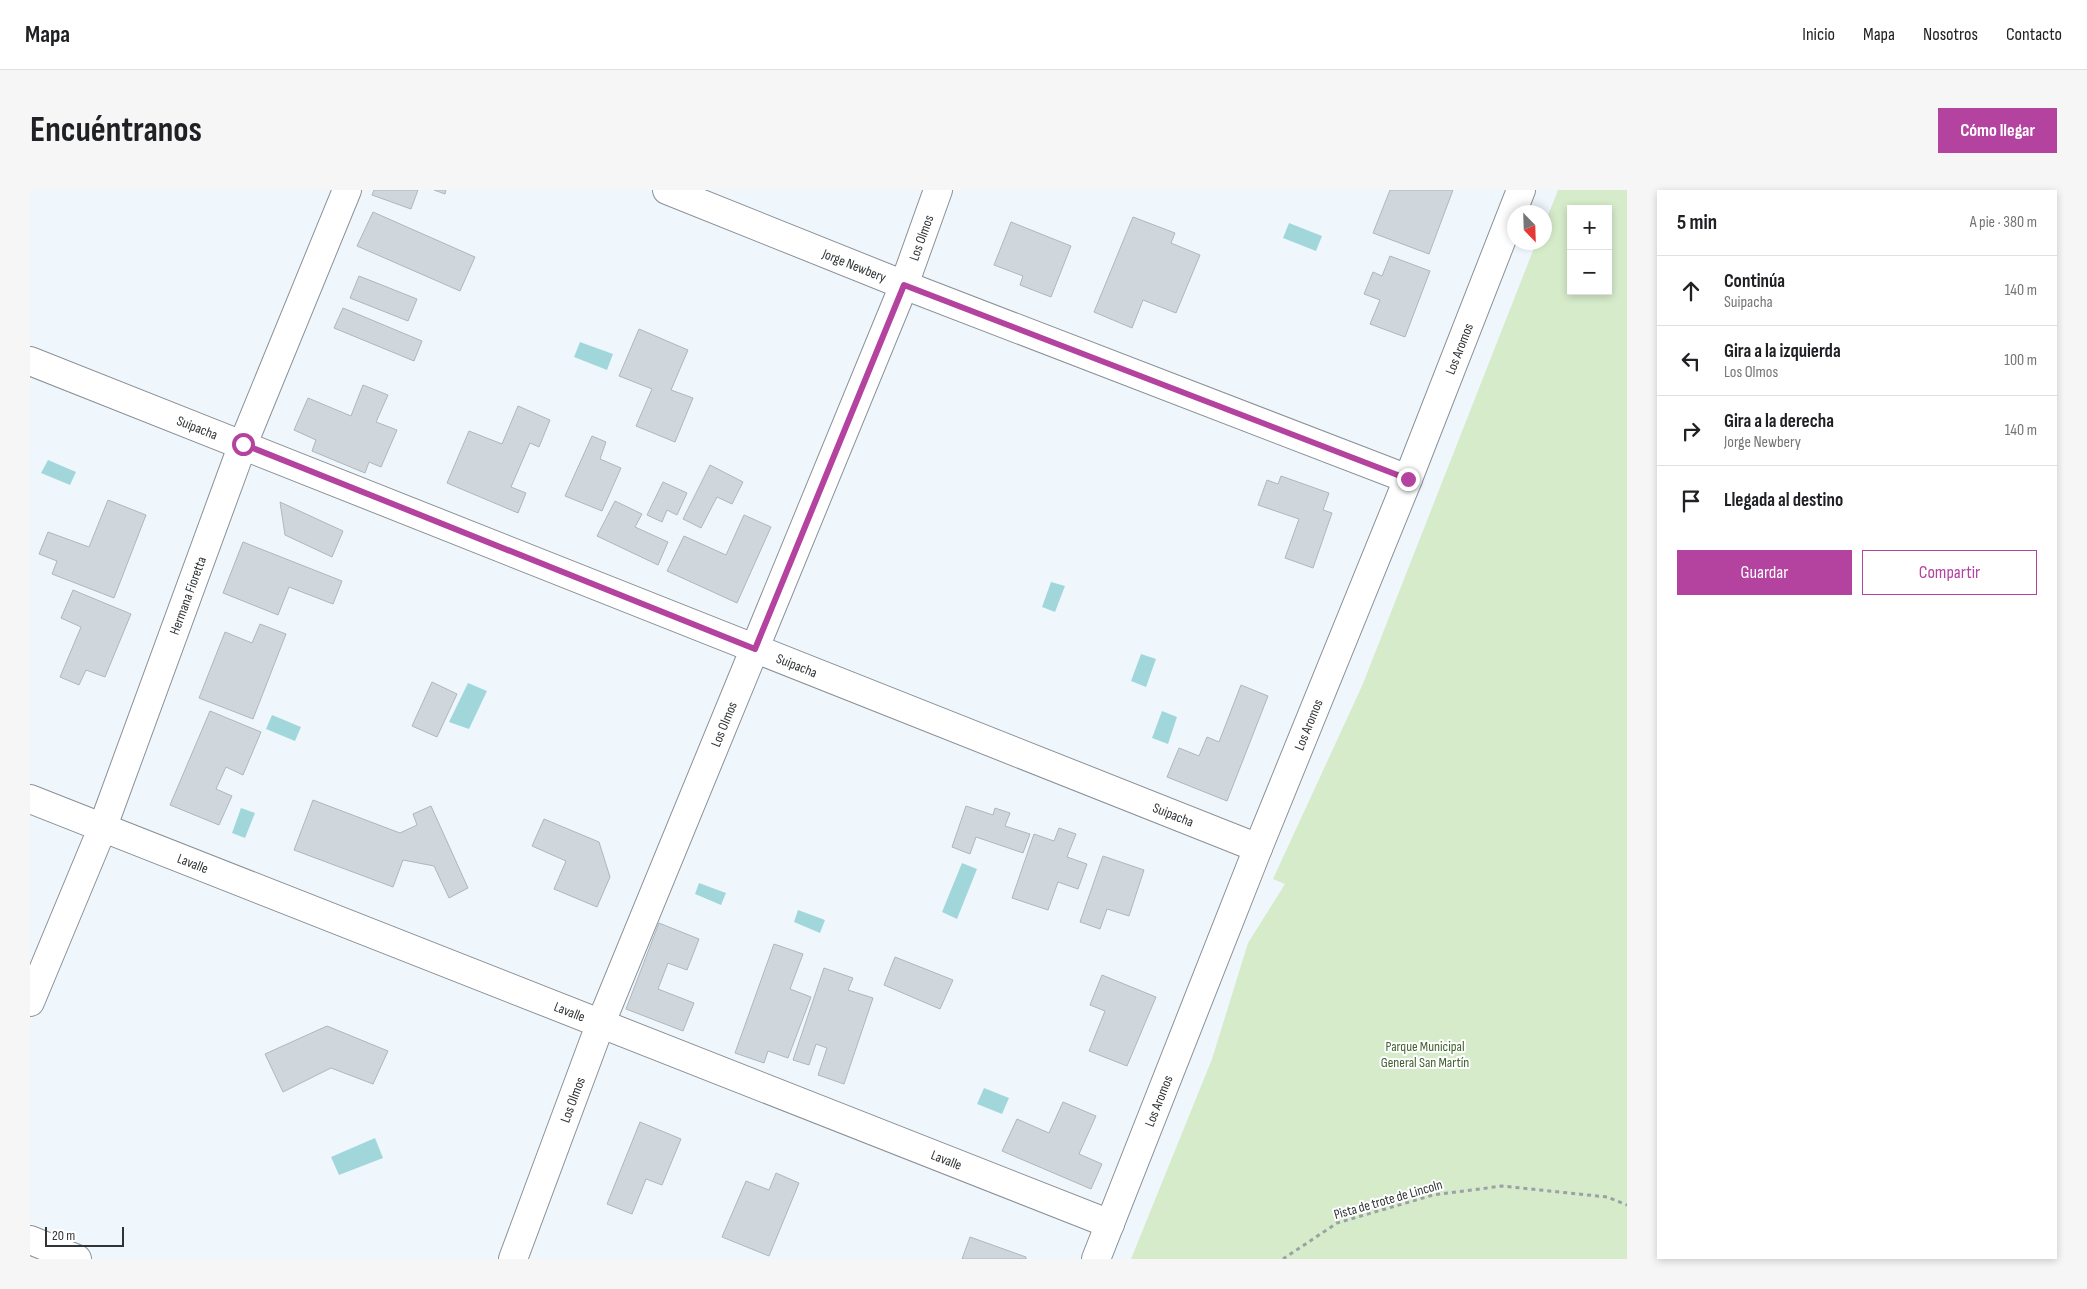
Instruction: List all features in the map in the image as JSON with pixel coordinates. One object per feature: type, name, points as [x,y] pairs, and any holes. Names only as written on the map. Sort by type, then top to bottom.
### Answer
[{"type":"street","name":"Hermana Fioretta","points":[[30,1002],[102,828],[243,444],[347,190]]},
{"type":"street","name":"Jorge Newbery","points":[[667,190],[904,285],[1408,479]]},
{"type":"street","name":"Los Olmos","points":[[513,1259],[600,1025],[904,285],[938,190]]},
{"type":"street","name":"Los Aromos","points":[[1096,1259],[1258,848],[1408,479],[1521,190]]},
{"type":"street","name":"Suipacha","points":[[30,360],[1258,848]]},
{"type":"street","name":"Lavalle","points":[[30,799],[600,1025],[1110,1224]]},
{"type":"street","points":[[30,1240],[77,1259]]},
{"type":"path","name":"Pista de trote de Lincoln","points":[[1282,1259],[1337,1223],[1433,1195],[1502,1186],[1607,1197],[1627,1205]]},
{"type":"green space","name":"Parque Municipal General San Martín","points":[[1558,190],[1627,190],[1627,1259],[1131,1259],[1212,1059],[1248,943],[1285,884],[1273,879],[1362,686],[1533,250],[1552,250],[1552,205]]},
{"type":"water","points":[[1289,223],[1322,236],[1316,251],[1283,238]]},
{"type":"water","points":[[580,342],[613,354],[607,370],[574,357]]},
{"type":"water","points":[[48,460],[76,472],[70,485],[41,473]]},
{"type":"water","points":[[1051,582],[1065,586],[1055,612],[1042,607]]},
{"type":"water","points":[[1141,654],[1156,659],[1146,687],[1131,681]]},
{"type":"water","points":[[468,683],[487,691],[469,729],[449,722]]},
{"type":"water","points":[[1162,711],[1177,717],[1168,744],[1152,738]]},
{"type":"water","points":[[272,715],[301,727],[295,741],[266,729]]},
{"type":"water","points":[[241,808],[255,813],[245,838],[232,833]]},
{"type":"water","points":[[962,863],[977,869],[957,919],[942,912]]},
{"type":"water","points":[[699,883],[726,893],[721,905],[695,894]]},
{"type":"water","points":[[798,910],[825,920],[820,933],[794,922]]},
{"type":"water","points":[[984,1088],[1009,1098],[1002,1114],[977,1104]]},
{"type":"water","points":[[375,1138],[383,1158],[339,1175],[331,1157]]},
{"type":"building","points":[[374,190],[418,190],[411,209],[372,195]]},
{"type":"building","points":[[434,190],[446,190],[445,194]]},
{"type":"building","points":[[1390,190],[1453,190],[1429,254],[1373,233]]},
{"type":"building","points":[[373,212],[475,257],[460,291],[357,246]]},
{"type":"building","points":[[1133,217],[1175,233],[1171,243],[1200,255],[1176,313],[1143,300],[1132,328],[1094,312]]},
{"type":"building","points":[[1011,222],[1071,246],[1051,297],[1020,285],[1023,276],[994,265]]},
{"type":"building","points":[[1390,256],[1430,271],[1405,337],[1370,324],[1380,300],[1364,294],[1373,272],[1382,276]]},
{"type":"building","points":[[359,276],[417,299],[408,321],[350,298]]},
{"type":"building","points":[[343,308],[422,341],[414,361],[334,328]]},
{"type":"building","points":[[639,329],[688,350],[671,390],[693,398],[675,442],[636,426],[652,389],[619,376]]},
{"type":"building","points":[[363,385],[388,395],[376,422],[397,430],[381,467],[369,462],[365,473],[312,451],[316,440],[294,430],[308,398],[351,416]]},
{"type":"building","points":[[518,406],[550,420],[539,447],[530,443],[511,487],[526,493],[518,513],[447,483],[469,431],[502,444]]},
{"type":"building","points":[[592,436],[606,442],[600,459],[621,468],[602,511],[565,496]]},
{"type":"building","points":[[710,465],[743,482],[732,504],[717,497],[701,528],[683,519]]},
{"type":"building","points":[[1281,476],[1329,493],[1323,510],[1332,513],[1313,568],[1285,558],[1299,519],[1258,505],[1267,480],[1278,484]]},
{"type":"building","points":[[663,482],[687,493],[677,515],[667,510],[662,522],[647,515]]},
{"type":"building","points":[[108,500],[146,515],[114,598],[52,574],[57,561],[39,554],[48,532],[89,547]]},
{"type":"building","points":[[615,501],[642,514],[635,527],[668,542],[658,565],[597,536]]},
{"type":"building","points":[[280,502],[343,531],[332,557],[285,535]]},
{"type":"building","points":[[744,515],[771,527],[737,603],[667,571],[684,536],[726,555]]},
{"type":"building","points":[[243,542],[342,581],[333,604],[289,587],[278,615],[223,593]]},
{"type":"building","points":[[73,590],[131,614],[105,677],[86,670],[79,685],[60,677],[81,627],[61,618]]},
{"type":"building","points":[[260,624],[286,634],[253,719],[199,698],[225,632],[252,643]]},
{"type":"building","points":[[432,682],[457,694],[437,737],[412,726]]},
{"type":"building","points":[[1241,685],[1268,696],[1227,801],[1167,777],[1179,748],[1199,756],[1207,737],[1219,742]]},
{"type":"building","points":[[210,711],[261,732],[243,775],[226,767],[216,789],[232,796],[219,825],[170,805]]},
{"type":"building","points":[[313,800],[400,833],[417,825],[413,814],[431,806],[468,888],[449,898],[434,866],[403,860],[393,887],[294,850]]},
{"type":"building","points":[[966,806],[993,815],[995,808],[1010,813],[1005,826],[1030,834],[1023,853],[976,837],[970,854],[952,847]]},
{"type":"building","points":[[544,819],[599,842],[610,877],[597,907],[554,889],[566,861],[532,846]]},
{"type":"building","points":[[1059,828],[1076,834],[1067,857],[1087,864],[1078,889],[1058,882],[1048,910],[1012,898],[1034,834],[1054,841]]},
{"type":"building","points":[[1103,856],[1144,870],[1129,916],[1107,909],[1100,929],[1080,922]]},
{"type":"building","points":[[659,923],[699,939],[687,970],[668,963],[658,989],[694,1003],[683,1031],[626,1009]]},
{"type":"building","points":[[774,944],[803,954],[790,989],[811,997],[788,1058],[768,1051],[764,1063],[735,1053]]},
{"type":"building","points":[[895,957],[953,980],[940,1009],[884,985]]},
{"type":"building","points":[[824,968],[853,978],[848,990],[873,998],[844,1084],[818,1075],[827,1048],[816,1044],[809,1065],[793,1060]]},
{"type":"building","points":[[1102,975],[1156,997],[1127,1066],[1089,1051],[1105,1011],[1090,1005]]},
{"type":"building","points":[[327,1026],[388,1051],[373,1084],[331,1068],[283,1092],[265,1054]]},
{"type":"building","points":[[1063,1102],[1096,1116],[1079,1154],[1102,1164],[1091,1189],[1002,1151],[1017,1119],[1049,1133]]},
{"type":"building","points":[[640,1122],[681,1139],[662,1185],[646,1179],[632,1214],[607,1204]]},
{"type":"building","points":[[776,1173],[799,1183],[769,1256],[722,1237],[746,1181],[769,1190]]},
{"type":"building","points":[[970,1237],[1026,1257],[1026,1259],[962,1259]]},
{"type":"route","points":[[243,444],[755,649],[904,285],[1408,479]]}]
